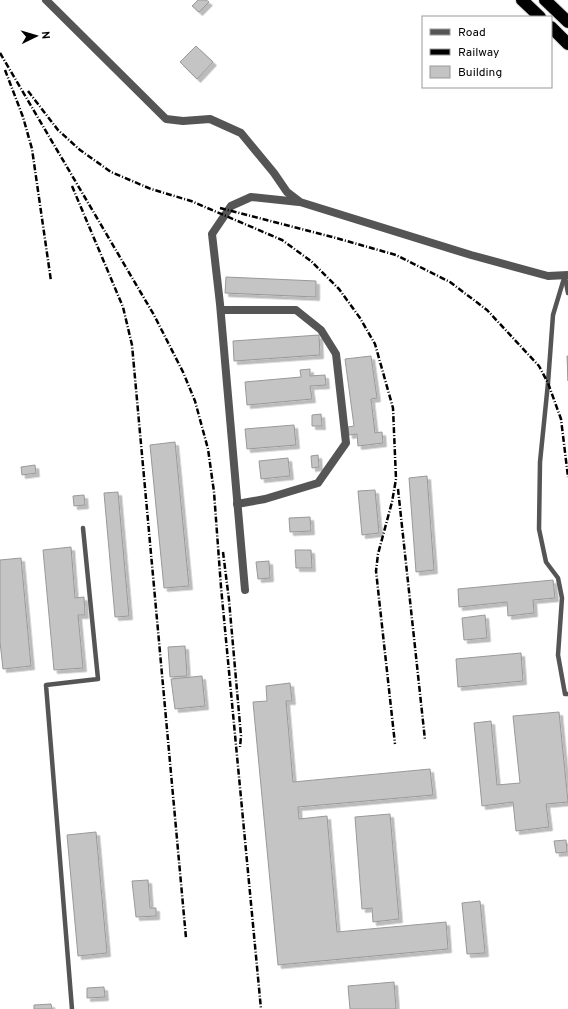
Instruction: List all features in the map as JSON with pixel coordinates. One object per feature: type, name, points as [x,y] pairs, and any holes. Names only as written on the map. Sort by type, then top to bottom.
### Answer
[{"type":"highway","points":[[522,0],[539,16]]},
{"type":"highway","points":[[544,0],[568,22]]},
{"type":"highway","points":[[552,29],[568,44]]},
{"type":"street","points":[[46,0],[166,119],[183,121],[210,119],[241,133],[287,192],[300,202]]},
{"type":"street","points":[[245,590],[221,310],[212,234],[231,206],[251,197],[300,202],[471,255],[548,276],[566,275]]},
{"type":"street","points":[[221,310],[296,310],[321,330],[336,354],[346,443],[318,483],[265,499],[237,504]]},
{"type":"lane","points":[[566,275],[568,293]]},
{"type":"lane","points":[[566,275],[553,315],[540,462],[539,529],[546,562],[558,578],[562,598],[558,655],[565,694],[568,694]]},
{"type":"lane","points":[[72,1009],[46,686],[98,679],[83,528]]},
{"type":"building","points":[[198,0],[206,0],[209,2],[199,12],[192,6]]},
{"type":"building","points":[[196,46],[213,62],[197,79],[180,62]]},
{"type":"building","points":[[226,277],[316,281],[316,297],[225,293]]},
{"type":"building","points":[[319,335],[320,355],[234,361],[233,341]]},
{"type":"building","points":[[371,356],[377,398],[371,399],[375,433],[382,432],[383,443],[358,446],[357,434],[349,435],[348,427],[354,426],[345,359]]},
{"type":"building","points":[[567,356],[568,356],[568,381]]},
{"type":"building","points":[[310,369],[310,376],[325,375],[326,385],[310,386],[312,399],[247,405],[245,382],[301,377],[300,370]]},
{"type":"building","points":[[321,414],[322,426],[312,426],[312,415]]},
{"type":"building","points":[[294,425],[296,445],[247,449],[245,429]]},
{"type":"building","points":[[175,442],[189,586],[164,588],[150,445]]},
{"type":"building","points":[[318,455],[319,467],[312,468],[311,456]]},
{"type":"building","points":[[288,458],[290,476],[261,479],[259,461]]},
{"type":"building","points":[[35,465],[36,473],[22,475],[21,467]]},
{"type":"building","points":[[427,476],[434,570],[416,572],[409,478]]},
{"type":"building","points":[[375,490],[379,533],[362,535],[358,491]]},
{"type":"building","points":[[118,492],[129,616],[115,617],[104,493]]},
{"type":"building","points":[[84,495],[85,505],[74,506],[73,496]]},
{"type":"building","points":[[310,517],[311,531],[290,532],[289,518]]},
{"type":"building","points":[[71,547],[75,598],[84,597],[85,615],[78,615],[83,668],[54,670],[43,550]]},
{"type":"building","points":[[295,550],[311,550],[312,568],[296,568]]},
{"type":"building","points":[[21,558],[31,666],[3,669],[0,642],[0,560]]},
{"type":"building","points":[[269,561],[270,578],[258,579],[256,562]]},
{"type":"building","points":[[553,580],[555,598],[533,600],[534,613],[508,616],[507,602],[459,607],[458,589]]},
{"type":"building","points":[[485,615],[487,638],[464,640],[462,618]]},
{"type":"building","points":[[185,646],[187,676],[170,677],[168,647]]},
{"type":"building","points":[[521,653],[523,681],[458,687],[456,659]]},
{"type":"building","points":[[202,676],[205,706],[175,709],[171,679]]},
{"type":"building","points":[[290,683],[292,701],[286,701],[293,782],[430,769],[433,795],[298,807],[299,819],[327,816],[337,932],[446,922],[448,949],[278,965],[253,702],[267,701],[266,686]]},
{"type":"building","points":[[559,712],[568,802],[546,804],[549,827],[516,831],[513,802],[482,806],[474,723],[491,721],[497,785],[520,783],[513,716]]},
{"type":"building","points":[[390,814],[399,919],[373,922],[372,908],[362,909],[355,817]]},
{"type":"building","points":[[96,832],[107,953],[78,956],[67,835]]},
{"type":"building","points":[[566,840],[567,852],[556,853],[554,841]]},
{"type":"building","points":[[148,880],[150,908],[156,908],[156,916],[136,917],[132,881]]},
{"type":"building","points":[[480,901],[485,953],[467,954],[462,903]]},
{"type":"building","points":[[394,982],[396,1009],[350,1009],[348,986]]},
{"type":"building","points":[[104,987],[105,997],[87,998],[87,988]]},
{"type":"building","points":[[51,1004],[52,1009],[34,1009],[34,1005]]},
{"type":"railway","points":[[0,53],[154,315],[183,372],[195,401],[208,449],[214,492],[221,587],[261,1009]]},
{"type":"railway","points":[[5,70],[23,117],[32,149],[51,281]]},
{"type":"railway","points":[[28,91],[58,130],[80,150],[111,172],[151,189],[191,201],[282,240],[311,261],[339,289],[360,318],[375,344],[393,408],[396,479],[392,502],[378,554],[376,571],[395,744]]},
{"type":"railway","points":[[72,186],[123,307],[132,345],[186,938]]},
{"type":"railway","points":[[220,208],[396,255],[450,282],[487,310],[539,366],[548,383],[561,419],[568,477]]},
{"type":"railway","points":[[398,489],[425,740]]},
{"type":"railway","points":[[223,552],[229,600],[241,736],[240,747]]}]
